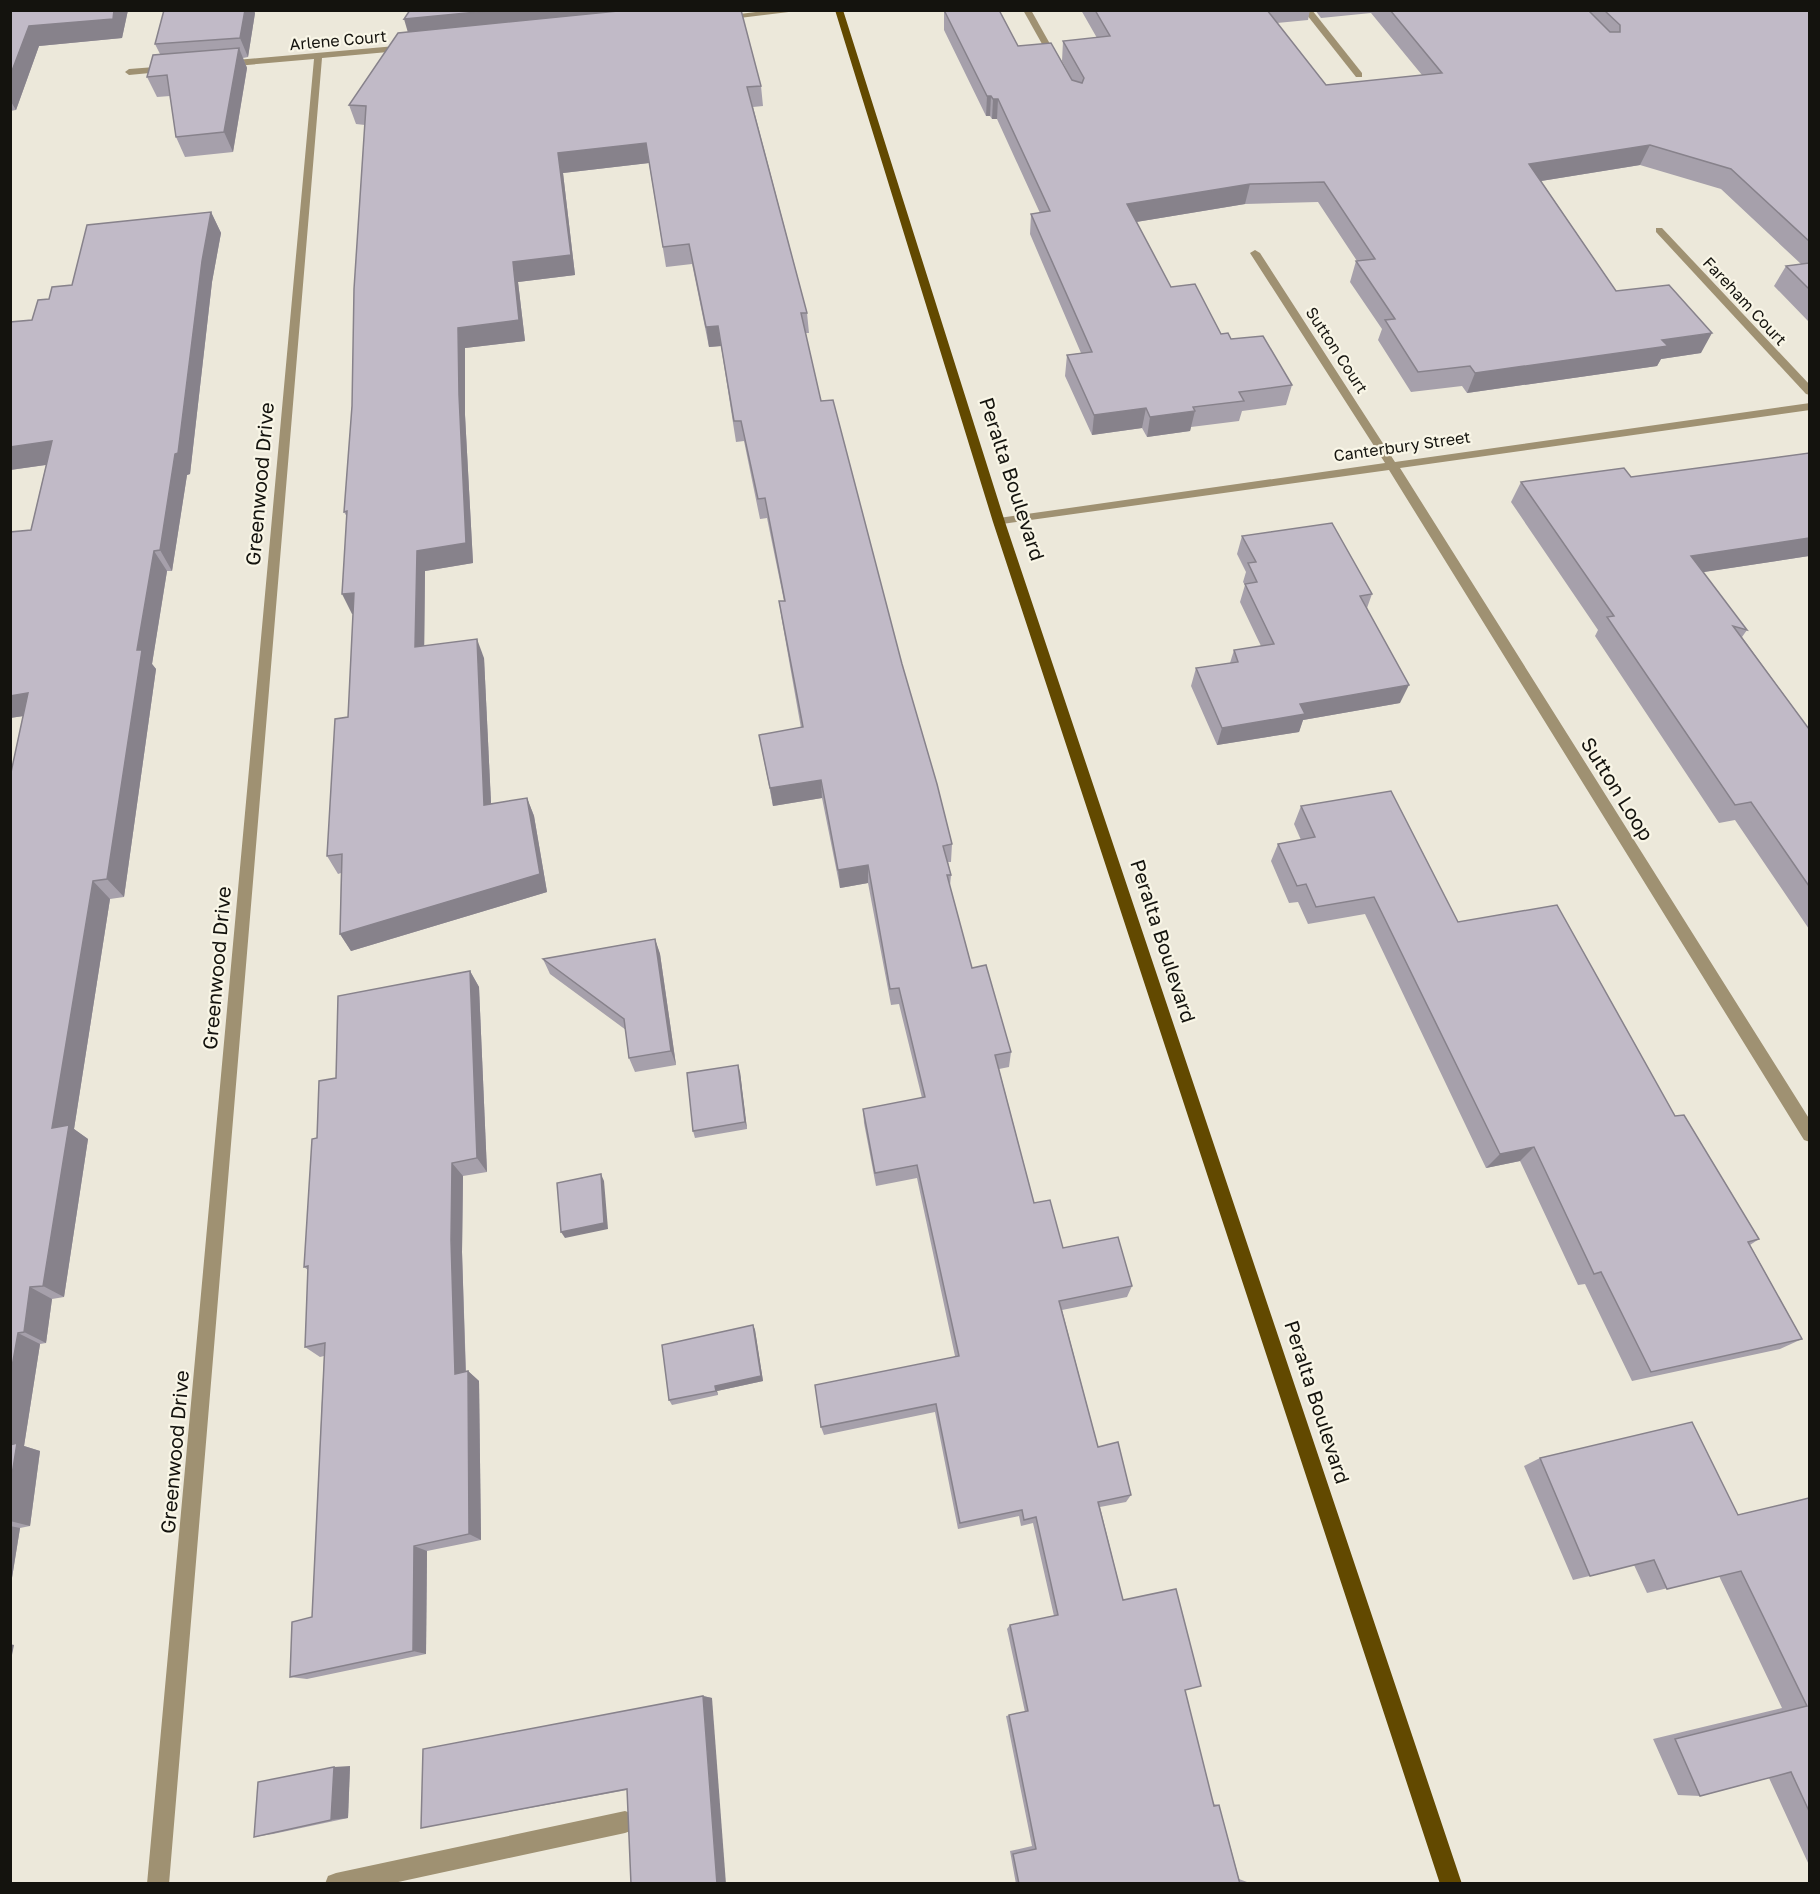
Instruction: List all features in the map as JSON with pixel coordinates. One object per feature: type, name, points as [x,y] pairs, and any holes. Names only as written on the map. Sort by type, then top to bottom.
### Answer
[{"type":"main road","name":"Peralta Boulevard","points":[[839,10],[999,522],[1451,1884]]},
{"type":"street","points":[[718,18],[801,10]]},
{"type":"street","points":[[1027,10],[1060,70]]},
{"type":"street","points":[[1307,10],[1359,75]]},
{"type":"street","name":"Arlene Court","points":[[212,65],[412,48]]},
{"type":"street","name":"Greenwood Drive","points":[[158,1884],[318,57]]},
{"type":"street","points":[[129,72],[176,68]]},
{"type":"street","name":"Fareham Court","points":[[1659,230],[1809,392]]},
{"type":"street","name":"Sutton Court","points":[[1255,253],[1391,464]]},
{"type":"street","name":"Canterbury Street","points":[[999,522],[1391,464],[1809,406]]},
{"type":"street","name":"Sutton Loop","points":[[1391,464],[1809,1136]]},
{"type":"street","points":[[336,1884],[625,1822]]},
{"type":"building","points":[[10,10],[114,10],[113,19],[29,26],[10,76]]},
{"type":"building","points":[[164,10],[245,10],[240,38],[155,44]]},
{"type":"building","points":[[410,10],[498,10],[404,19]]},
{"type":"building","points":[[628,10],[741,10],[761,86],[747,87],[807,313],[801,313],[821,401],[833,400],[902,664],[937,784],[952,844],[943,846],[951,875],[947,875],[972,968],[986,965],[1011,1052],[995,1055],[1034,1203],[1050,1200],[1063,1248],[1118,1237],[1132,1286],[1059,1301],[1098,1447],[1118,1442],[1131,1495],[1098,1502],[1123,1600],[1176,1589],[1201,1686],[1185,1690],[1214,1806],[1219,1805],[1240,1884],[1019,1884],[1013,1854],[1036,1849],[1009,1715],[1028,1711],[1010,1625],[1058,1615],[1036,1517],[1024,1520],[1022,1510],[960,1523],[936,1404],[821,1427],[815,1385],[959,1356],[917,1165],[875,1173],[863,1109],[925,1097],[899,988],[890,989],[868,865],[838,870],[821,780],[770,788],[759,735],[803,727],[779,601],[785,601],[765,498],[758,499],[741,421],[734,421],[718,326],[706,327],[689,244],[663,247],[646,143],[558,153],[571,255],[513,262],[519,320],[458,328],[466,543],[417,551],[415,647],[477,639],[484,805],[527,798],[540,874],[340,934],[342,854],[327,856],[335,719],[348,717],[354,593],[342,594],[347,511],[344,512],[352,406],[354,289],[366,106],[349,105],[398,33]]},
{"type":"building","points":[[944,10],[999,10],[1018,46],[1051,43],[1072,80],[1082,83],[1084,78],[1063,41],[1110,36],[1095,10],[1267,10],[1326,85],[1442,73],[1390,10],[1588,10],[1610,32],[1620,32],[1620,25],[1604,10],[1809,10],[1809,241],[1731,169],[1650,145],[1529,164],[1616,291],[1669,285],[1712,333],[1662,340],[1668,346],[1475,373],[1470,366],[1418,372],[1385,320],[1395,319],[1356,261],[1375,259],[1324,182],[1250,184],[1127,204],[1171,287],[1195,284],[1221,334],[1228,333],[1231,339],[1263,336],[1292,385],[1239,392],[1244,401],[1193,407],[1195,411],[1150,417],[1146,408],[1094,415],[1067,355],[1092,352],[1031,214],[1050,211],[998,99],[987,96]]},
{"type":"building","points":[[239,48],[224,132],[176,137],[167,75],[147,77],[153,55]]},
{"type":"building","points":[[211,212],[202,261],[178,453],[175,454],[160,550],[154,551],[137,650],[142,650],[107,879],[93,881],[52,1128],[69,1125],[43,1286],[30,1287],[24,1332],[18,1333],[10,1378],[10,777],[28,693],[10,696],[10,532],[31,530],[52,441],[10,447],[10,322],[32,320],[38,300],[49,299],[52,287],[72,285],[87,225]]},
{"type":"building","points":[[1809,263],[1809,289],[1786,266]]},
{"type":"building","points":[[1809,453],[1809,538],[1691,556],[1747,630],[1733,626],[1809,729],[1809,886],[1751,802],[1735,805],[1607,617],[1614,616],[1521,482],[1624,468],[1631,477]]},
{"type":"building","points":[[1332,523],[1372,594],[1360,596],[1409,685],[1300,704],[1305,714],[1222,728],[1196,668],[1238,662],[1234,650],[1274,644],[1245,584],[1257,582],[1248,563],[1256,562],[1242,536]]},
{"type":"building","points":[[1391,791],[1458,922],[1557,905],[1675,1116],[1684,1115],[1759,1239],[1748,1242],[1802,1339],[1651,1372],[1601,1272],[1594,1274],[1534,1147],[1500,1154],[1374,897],[1316,907],[1306,884],[1297,886],[1278,844],[1315,837],[1301,806]]},
{"type":"building","points":[[655,939],[671,1051],[629,1058],[624,1019],[543,959]]},
{"type":"building","points":[[470,971],[477,1158],[452,1163],[451,1240],[455,1374],[468,1371],[469,1534],[414,1546],[413,1651],[290,1677],[292,1622],[312,1617],[325,1343],[305,1347],[308,1266],[304,1267],[312,1139],[317,1138],[319,1081],[336,1078],[338,996]]},
{"type":"building","points":[[738,1065],[745,1122],[693,1131],[687,1073]]},
{"type":"building","points":[[601,1174],[604,1223],[561,1232],[557,1183]]},
{"type":"building","points":[[753,1325],[761,1376],[715,1386],[716,1391],[669,1400],[662,1345]]},
{"type":"building","points":[[1692,1422],[1738,1515],[1809,1498],[1809,1811],[1791,1772],[1700,1796],[1675,1739],[1807,1706],[1741,1571],[1667,1589],[1654,1560],[1590,1576],[1540,1458]]},
{"type":"building","points":[[17,1443],[10,1487],[10,1445]]},
{"type":"building","points":[[703,1696],[717,1884],[631,1884],[627,1789],[421,1828],[423,1749]]},
{"type":"building","points":[[334,1767],[331,1820],[254,1837],[258,1782]]}]
